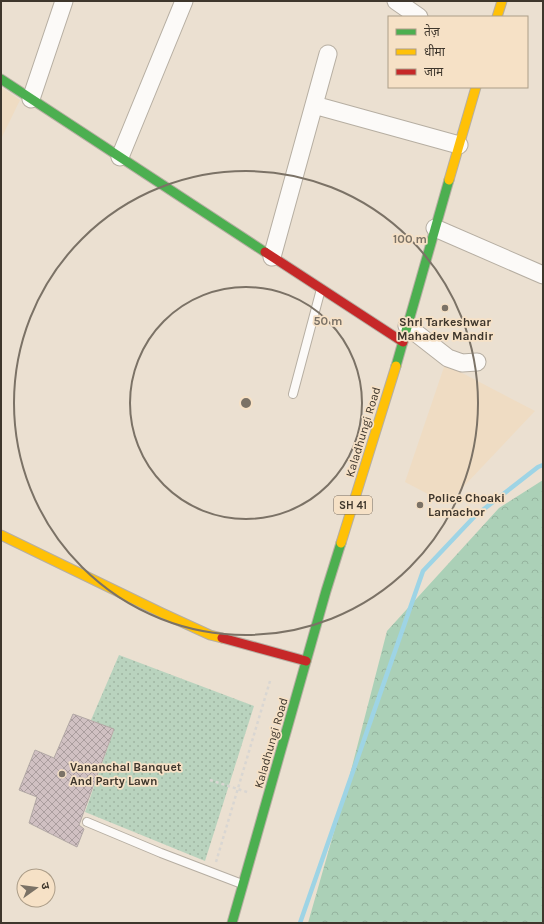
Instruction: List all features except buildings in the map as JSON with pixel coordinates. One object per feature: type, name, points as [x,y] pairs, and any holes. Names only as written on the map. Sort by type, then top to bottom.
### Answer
[{"type":"main road","points":[[497,16],[502,1]]},
{"type":"main road","points":[[1,79],[321,288],[405,334]]},
{"type":"main road","name":"Kaladhungi Road","points":[[232,923],[326,591],[405,334],[476,88]]},
{"type":"main road","points":[[1,535],[210,635],[306,661]]},
{"type":"street","points":[[31,99],[64,1]]},
{"type":"street","points":[[120,157],[184,1]]},
{"type":"street","points":[[396,1],[418,16]]},
{"type":"street","points":[[272,257],[328,54]]},
{"type":"street","points":[[314,105],[460,146]]},
{"type":"street","points":[[435,228],[543,275]]},
{"type":"street","points":[[405,334],[448,358],[462,363],[477,362]]},
{"type":"lane","points":[[293,394],[321,288]]},
{"type":"lane","points":[[87,822],[161,853],[243,884]]},
{"type":"path","points":[[213,873],[270,681]]},
{"type":"path","points":[[210,780],[267,799]]},
{"type":"shaded area","points":[[1,87],[20,100],[1,139]]},
{"type":"shaded area","points":[[445,364],[535,411],[447,504],[405,482]]},
{"type":"green space","points":[[543,480],[543,923],[308,923],[347,786],[387,631],[499,508]]},
{"type":"green space","points":[[119,655],[254,706],[205,861],[85,812],[114,730],[91,720]]},
{"type":"waterway","points":[[300,923],[423,571],[475,516],[538,467],[543,465]]},
{"type":"traffic: fast","points":[[1,79],[265,252]]},
{"type":"traffic: fast","points":[[396,366],[449,180]]},
{"type":"traffic: fast","points":[[232,923],[341,543]]},
{"type":"traffic: slow","points":[[497,16],[502,1]]},
{"type":"traffic: slow","points":[[449,180],[476,88]]},
{"type":"traffic: slow","points":[[341,543],[396,366]]},
{"type":"traffic: slow","points":[[1,535],[162,613],[210,635],[222,638]]},
{"type":"traffic: jam","points":[[265,252],[403,342]]},
{"type":"traffic: jam","points":[[222,638],[306,661]]},
{"type":"place","name":"Shri Tarkeshwar Mahadev Mandir","points":[[445,308]]},
{"type":"place","name":"Police Choaki Lamachor","points":[[420,505]]},
{"type":"place","name":"Vananchal Banquet And Party Lawn","points":[[62,774]]}]
